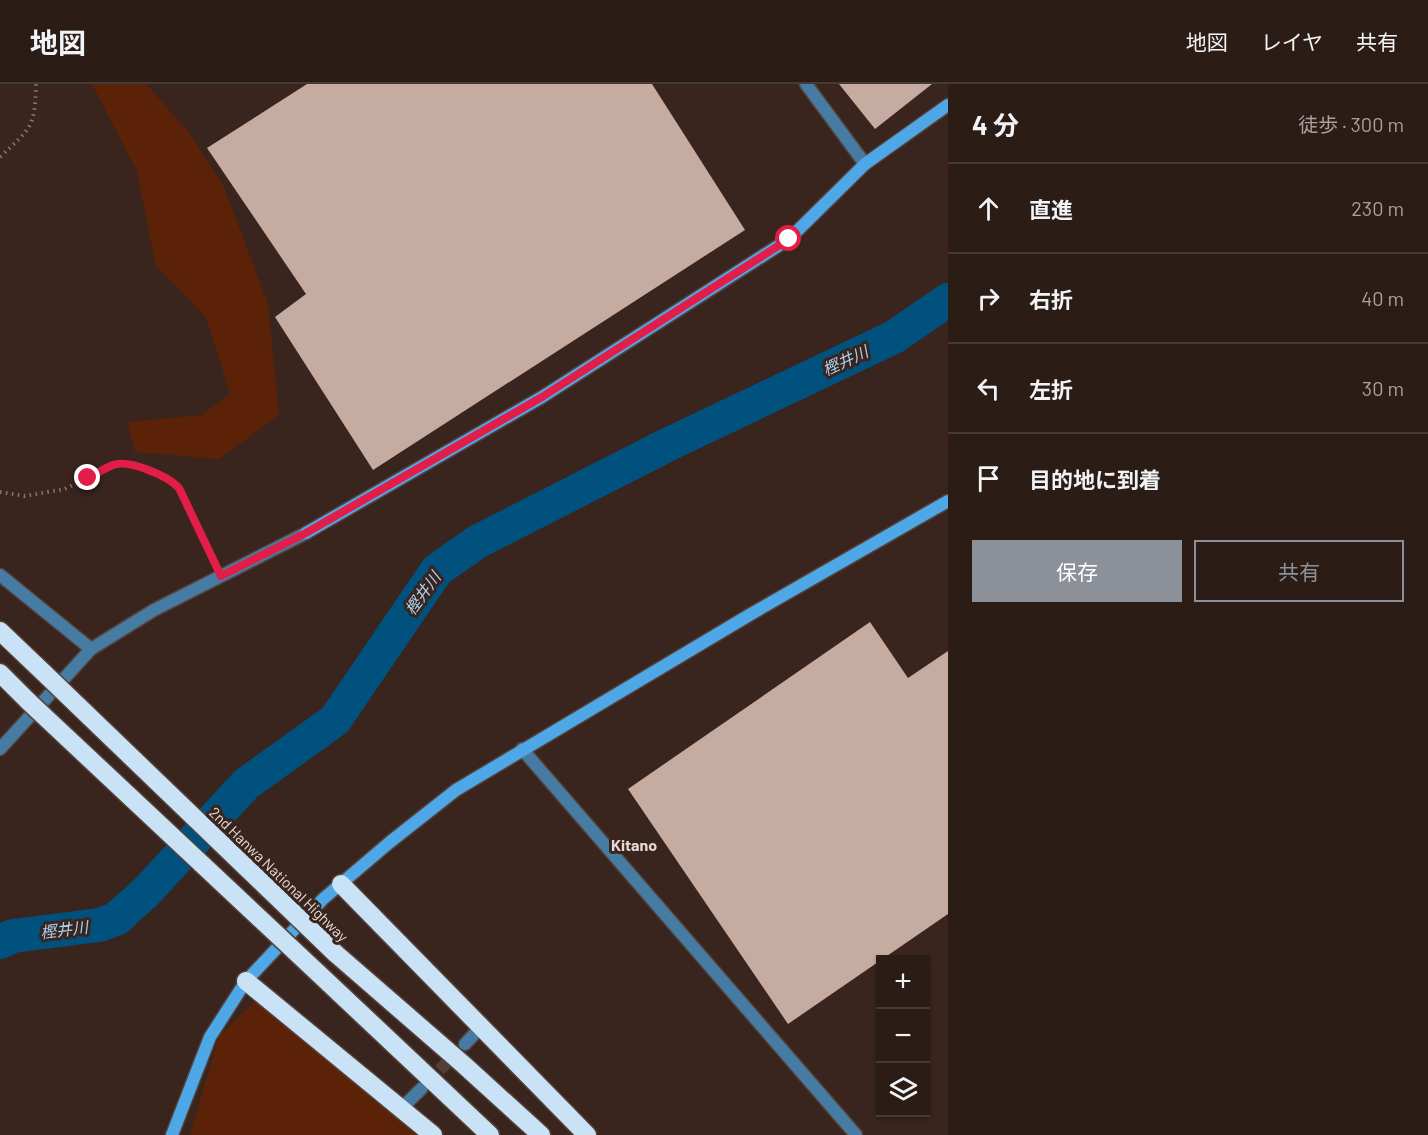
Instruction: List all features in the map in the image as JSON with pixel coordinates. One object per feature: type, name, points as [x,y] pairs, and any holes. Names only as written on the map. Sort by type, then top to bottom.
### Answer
[{"type":"highway","name":"2nd Hanwa National Highway","points":[[0,632],[335,953],[464,1065],[540,1135]]},
{"type":"highway","points":[[0,673],[490,1135]]},
{"type":"highway","points":[[341,884],[587,1135]]},
{"type":"highway","points":[[246,981],[434,1135]]},
{"type":"street","points":[[806,84],[865,164]]},
{"type":"street","points":[[0,749],[91,649],[154,610],[306,533],[542,397],[789,239],[865,164],[948,105]]},
{"type":"street","points":[[172,1135],[210,1037],[246,981],[323,899],[456,789],[741,620],[948,501]]},
{"type":"street","points":[[0,575],[91,649]]},
{"type":"street","points":[[522,749],[856,1135]]},
{"type":"street","points":[[465,1044],[481,1027]]},
{"type":"street","points":[[402,1108],[422,1088]]},
{"type":"path","points":[[0,157],[28,131],[34,120],[36,84]]},
{"type":"path","points":[[0,492],[26,496],[64,489],[116,464],[146,470],[172,480],[179,488],[221,576]]},
{"type":"shaded area","points":[[92,84],[146,84],[190,134],[224,187],[268,304],[279,415],[219,459],[135,452],[128,422],[202,415],[230,394],[206,317],[156,266],[137,171]]},
{"type":"shaded area","points":[[257,999],[421,1135],[190,1135],[219,1037]]},
{"type":"building","points":[[307,84],[652,84],[745,230],[373,470],[275,317],[306,294],[207,148]]},
{"type":"building","points":[[839,84],[932,84],[875,129]]},
{"type":"building","points":[[870,622],[908,678],[948,651],[948,914],[888,955],[876,955],[876,964],[788,1024],[628,789]]},
{"type":"waterway","name":"樫井川","points":[[0,942],[13,936],[99,925],[116,919],[146,892],[246,784],[335,720],[437,570],[477,542],[669,444],[894,337],[948,300]]},
{"type":"tunnel","points":[[427,1083],[458,1051]]},
{"type":"district","name":"Kitano","points":[[634,844]]},
{"type":"route","points":[[88,478],[116,464],[138,467],[172,480],[179,488],[221,576],[306,533],[542,397],[789,239]]}]
